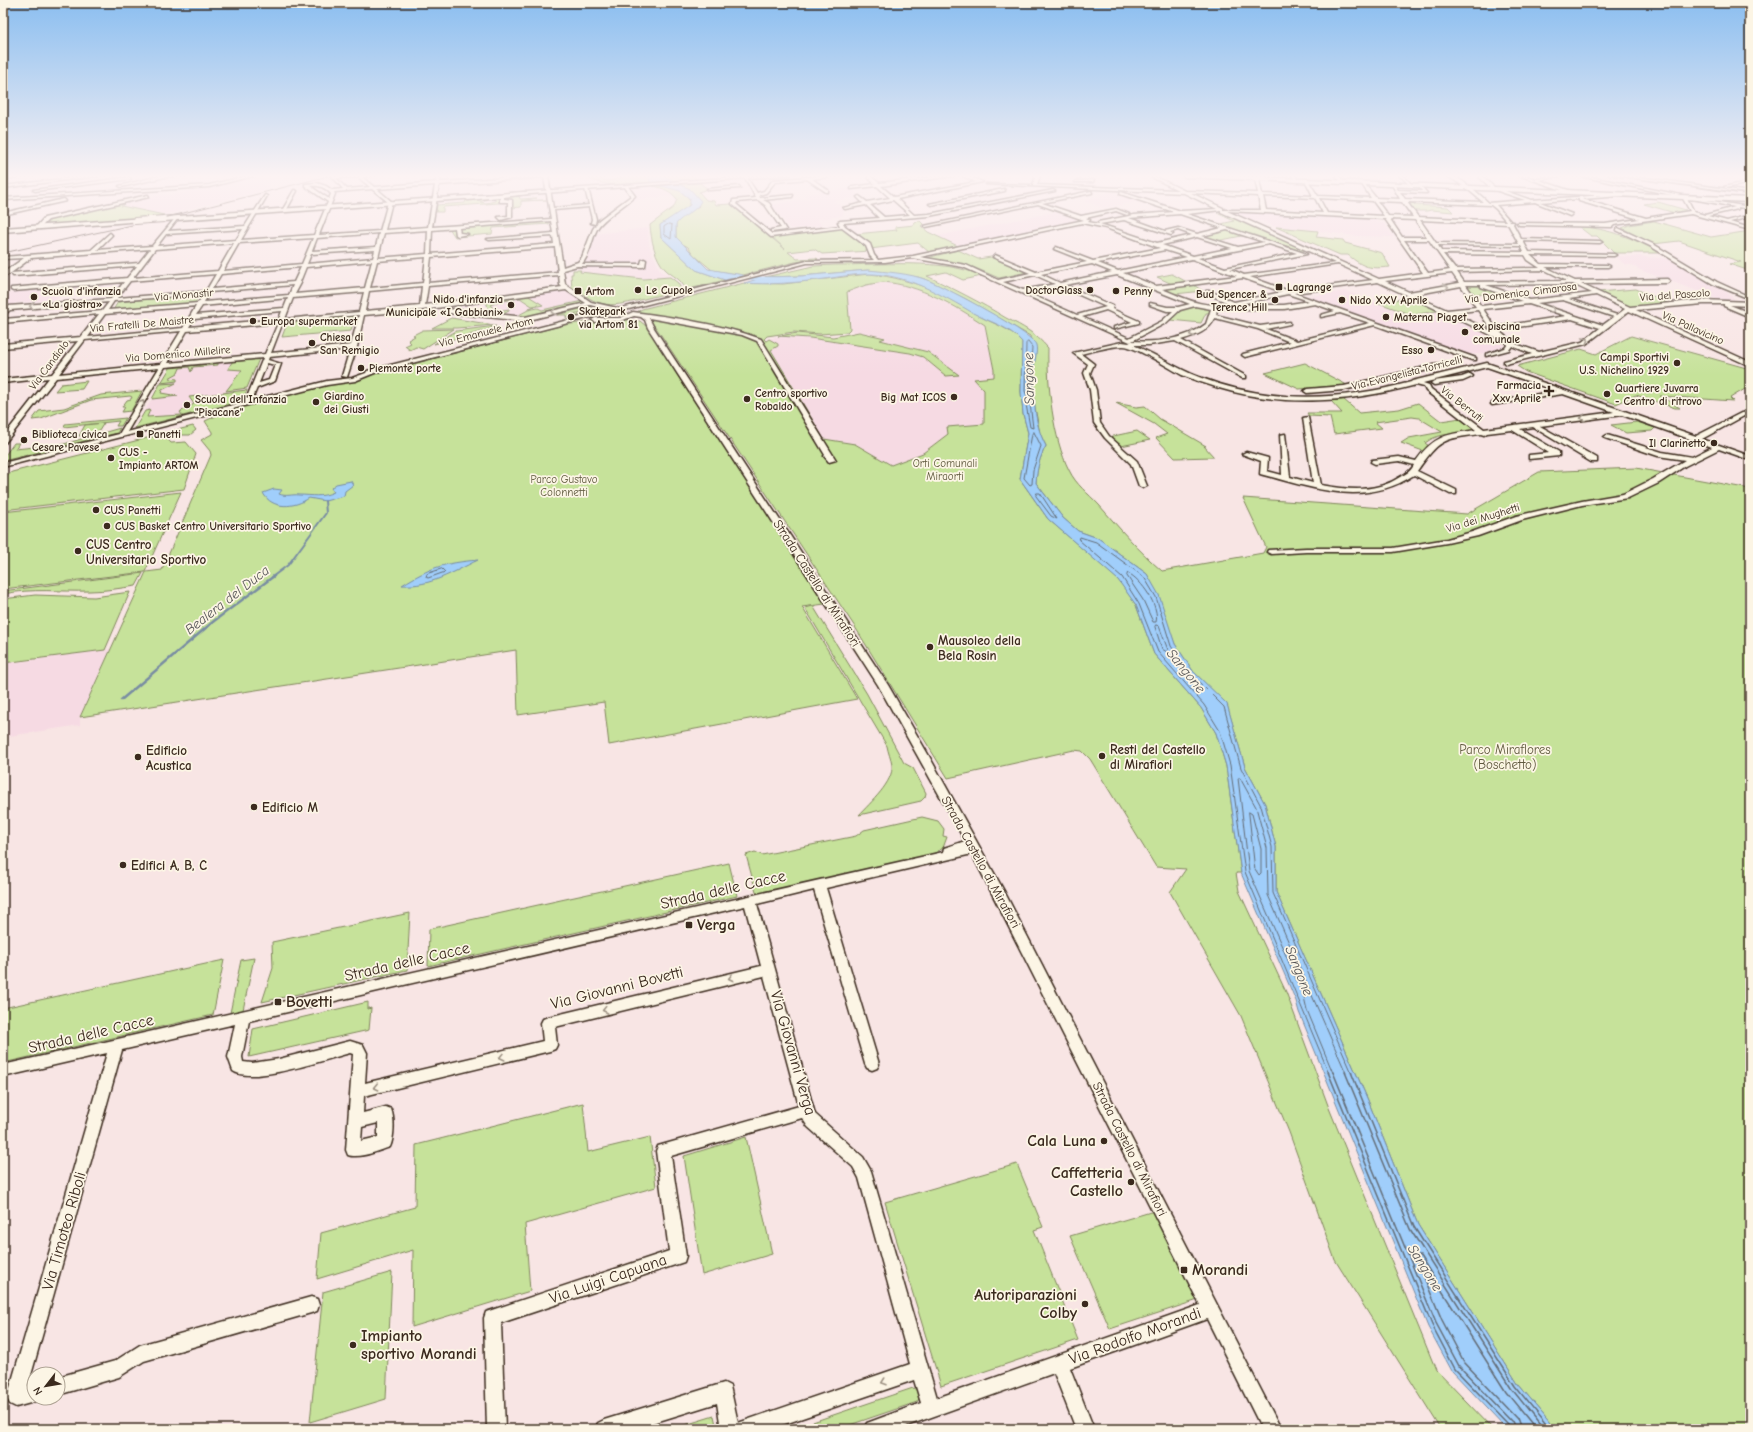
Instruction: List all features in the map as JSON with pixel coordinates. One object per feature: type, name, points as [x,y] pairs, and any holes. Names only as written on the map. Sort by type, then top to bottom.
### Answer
[{"type":"street","points":[[93,251],[102,242]]},
{"type":"street","name":"Via Candiolo","points":[[3,442],[156,242]]},
{"type":"street","points":[[3,258],[237,242]]},
{"type":"street","points":[[121,436],[186,330],[237,242]]},
{"type":"street","points":[[247,404],[256,386],[286,308],[315,242]]},
{"type":"street","points":[[3,469],[32,459],[327,384],[344,378],[363,314],[379,242]]},
{"type":"street","points":[[422,308],[430,242]]},
{"type":"street","points":[[556,242],[563,285],[592,303],[604,313],[605,317],[609,319]]},
{"type":"street","points":[[578,265],[587,254],[591,242]]},
{"type":"street","points":[[865,242],[868,244],[872,256],[876,259]]},
{"type":"street","points":[[920,261],[926,255],[988,242]]},
{"type":"street","points":[[1148,242],[1374,324],[1462,355],[1475,358],[1489,366],[1749,457]]},
{"type":"street","points":[[1157,245],[1171,242]]},
{"type":"street","points":[[1216,242],[1238,249]]},
{"type":"street","points":[[1023,292],[1271,242],[1336,264],[1242,275],[1156,288]]},
{"type":"street","points":[[1293,242],[1485,330],[1511,344],[1538,354]]},
{"type":"street","points":[[1403,242],[1426,274]]},
{"type":"street","points":[[1522,242],[1526,253]]},
{"type":"street","points":[[1435,244],[1600,242]]},
{"type":"street","points":[[1644,242],[1731,292],[1750,301]]},
{"type":"street","points":[[1435,244],[1494,329],[1511,344]]},
{"type":"street","points":[[13,289],[557,245]]},
{"type":"street","points":[[310,253],[377,248]]},
{"type":"street","points":[[1056,248],[1195,304],[1214,308],[1288,292],[1426,274],[1453,271],[1544,269]]},
{"type":"street","points":[[999,281],[1166,248]]},
{"type":"street","points":[[1225,269],[1314,251]]},
{"type":"street","points":[[628,318],[633,313],[634,309],[640,307],[794,266],[907,260],[938,252]]},
{"type":"street","points":[[1440,252],[1614,255]]},
{"type":"street","name":"Via Pallavicino","points":[[1526,253],[1544,269],[1570,282],[1750,364]]},
{"type":"street","points":[[1129,255],[1157,266]]},
{"type":"street","points":[[3,275],[8,273],[30,256]]},
{"type":"street","points":[[995,256],[1037,273],[1137,322],[1116,328]]},
{"type":"street","points":[[561,271],[578,265],[644,266],[644,260]]},
{"type":"street","name":"Via Evangelista Torricelli","points":[[907,260],[950,265],[974,270],[1105,331],[1204,382],[1227,389],[1297,399],[1339,398],[1370,394],[1465,365],[1475,358]]},
{"type":"street","points":[[1271,260],[1296,268]]},
{"type":"street","points":[[1264,261],[1288,270]]},
{"type":"street","points":[[13,274],[139,264]]},
{"type":"street","points":[[1538,265],[1608,266]]},
{"type":"street","name":"Via Monastir","points":[[3,321],[425,285],[561,271]]},
{"type":"street","points":[[1408,294],[1462,284],[1667,281]]},
{"type":"street","points":[[3,314],[8,308],[298,283]]},
{"type":"street","points":[[1475,284],[1603,327]]},
{"type":"street","points":[[618,309],[716,286]]},
{"type":"street","name":"Via Fratelli De Maistre","points":[[3,346],[422,308],[566,288]]},
{"type":"street","points":[[1208,292],[1231,305],[1272,308],[1315,302]]},
{"type":"street","points":[[1731,292],[1740,299],[1750,301]]},
{"type":"street","name":"Via Domenico Cimarosa","points":[[1446,312],[1597,294]]},
{"type":"street","points":[[149,302],[152,296]]},
{"type":"street","points":[[1560,298],[1618,317]]},
{"type":"street","name":"Via del Pascolo","points":[[1721,302],[1740,299]]},
{"type":"street","name":"Via del Pascolo","points":[[1628,309],[1689,302],[1750,301]]},
{"type":"street","points":[[1721,302],[1750,315]]},
{"type":"street","points":[[449,311],[525,320],[592,303],[633,313],[643,319]]},
{"type":"street","points":[[1152,304],[1168,309],[1178,309],[1195,304]]},
{"type":"street","points":[[193,317],[286,308]]},
{"type":"street","points":[[1076,317],[1110,308]]},
{"type":"street","points":[[1127,342],[1142,344],[1176,339],[1202,330],[1207,326],[1213,316],[1214,308]]},
{"type":"street","name":"Via Emanuele Artom","points":[[344,378],[353,380],[356,376],[618,309]]},
{"type":"street","points":[[1143,486],[1134,463],[1107,437],[1097,423],[1093,390],[1087,373],[1091,364],[1076,353],[1127,342],[1164,322],[1178,309]]},
{"type":"street","name":"Via Evangelista Torricelli","points":[[1415,384],[1425,385],[1470,368],[1505,364],[1584,343],[1628,309]]},
{"type":"street","points":[[1323,316],[1340,311]]},
{"type":"street","points":[[1213,316],[1260,328],[1297,344]]},
{"type":"street","points":[[567,323],[609,319],[643,319],[658,317],[743,334],[759,340],[830,457]]},
{"type":"street","points":[[1485,330],[1573,317]]},
{"type":"street","name":"Strada Castello di Mirafiori","points":[[643,319],[651,328],[883,685],[974,846],[1272,1429]]},
{"type":"street","points":[[1260,328],[1288,323]]},
{"type":"street","points":[[1245,355],[1297,344],[1374,324]]},
{"type":"street","points":[[1485,330],[1549,352]]},
{"type":"street","points":[[1176,339],[1244,377]]},
{"type":"street","points":[[1475,358],[1507,349],[1511,344]]},
{"type":"street","name":"Via Domenico Millelire","points":[[3,381],[165,365],[267,358],[354,347]]},
{"type":"street","points":[[1488,355],[1496,357],[1518,375]]},
{"type":"street","points":[[256,386],[272,381],[278,364],[267,358]]},
{"type":"street","name":"Via Evangelista Torricelli","points":[[1307,391],[1344,388],[1447,364]]},
{"type":"street","points":[[1396,376],[1406,383]]},
{"type":"street","points":[[1425,385],[1463,379],[1470,376]]},
{"type":"street","name":"Via Berruti","points":[[1406,383],[1425,385],[1484,433]]},
{"type":"street","points":[[1494,404],[1580,391]]},
{"type":"street","points":[[1246,454],[1264,460],[1263,472],[1347,492],[1373,490],[1394,484],[1413,472],[1428,450],[1438,441],[1450,436],[1484,433],[1622,412]]},
{"type":"street","points":[[1696,439],[1743,414],[1750,414]]},
{"type":"street","points":[[1306,418],[1317,485]]},
{"type":"street","points":[[1534,425],[1594,460]]},
{"type":"street","points":[[1514,428],[1556,454],[1532,457]]},
{"type":"street","points":[[3,430],[13,429]]},
{"type":"street","points":[[1283,434],[1286,478]]},
{"type":"street","points":[[1607,437],[1661,454],[1692,459]]},
{"type":"street","name":"Via dei Mughetti","points":[[1271,552],[1393,550],[1447,541],[1474,534],[1519,518],[1582,503],[1625,496],[1656,481],[1682,464],[1718,447]]},
{"type":"street","points":[[1375,462],[1399,459],[1418,464]]},
{"type":"street","points":[[1413,472],[1453,492]]},
{"type":"street","name":"Strada delle Cacce","points":[[3,1071],[819,886],[974,846]]},
{"type":"street","points":[[819,886],[872,1064]]},
{"type":"street","name":"Via Giovanni Verga","points":[[750,901],[807,1110],[813,1122],[862,1168],[921,1369]]},
{"type":"street","name":"Via Giovanni Bovetti","points":[[358,1091],[550,1045],[548,1024],[769,969]]},
{"type":"street","points":[[243,1017],[235,1057],[236,1063],[239,1067],[244,1069],[261,1068],[350,1047],[355,1048],[360,1053],[355,1122]]},
{"type":"street","name":"Via Timoteo Riboli","points":[[26,1395],[16,1398],[116,1046]]},
{"type":"street","name":"Via Luigi Capuana","points":[[496,1429],[492,1318],[678,1256],[664,1151],[807,1110]]},
{"type":"street","points":[[66,1384],[119,1368],[140,1354],[311,1305]]},
{"type":"street","name":"Via Rodolfo Morandi","points":[[873,1429],[1211,1309]]},
{"type":"street","name":"Via Rodolfo Morandi","points":[[1059,1363],[1085,1429]]},
{"type":"street","points":[[744,1429],[921,1369],[931,1409]]},
{"type":"street","points":[[604,1429],[724,1392],[730,1429]]},
{"type":"shaded area","points":[[593,242],[649,242],[660,270],[670,277],[643,279],[580,272],[580,264],[591,251]]},
{"type":"shaded area","points":[[945,242],[978,242],[953,247]]},
{"type":"shaded area","points":[[1614,256],[1670,259],[1725,291],[1735,299],[1719,301],[1711,296],[1640,270],[1632,265],[1626,265]]},
{"type":"shaded area","points":[[883,282],[914,287],[967,314],[985,325],[994,370],[994,376],[975,379],[984,390],[984,424],[948,427],[948,434],[923,453],[891,465],[855,444],[824,439],[771,349],[778,346],[778,344],[769,339],[778,336],[810,338],[899,350],[923,357],[946,376],[958,375],[928,352],[879,340],[884,338],[859,332],[852,332],[847,292],[866,285]]},
{"type":"shaded area","name":"Scuola d'infanzia «La giostra»","points":[[46,288],[45,293],[65,291],[55,300],[15,303],[11,307],[7,308],[10,304],[6,304],[10,293]]},
{"type":"shaded area","points":[[563,290],[585,303],[525,317],[489,313],[486,300]]},
{"type":"shaded area","points":[[1345,291],[1412,315],[1437,311],[1504,343],[1502,347],[1479,354],[1465,354],[1305,297]]},
{"type":"shaded area","points":[[259,359],[242,401],[135,428],[170,368]]},
{"type":"shaded area","points":[[111,649],[80,716],[80,725],[3,737],[3,664]]},
{"type":"green space","points":[[653,242],[666,242],[696,270],[725,280],[681,291],[685,289],[683,285],[662,265],[656,254]]},
{"type":"green space","points":[[680,242],[776,242],[785,249],[777,242],[949,242],[960,247],[929,252],[918,243],[870,249],[870,251],[822,254],[814,249],[788,252],[797,259],[818,259],[795,262],[743,275],[712,270],[694,255],[688,247]]},
{"type":"green space","points":[[1274,242],[1289,242],[1307,250],[1302,251]]},
{"type":"green space","points":[[1310,242],[1344,242],[1382,253],[1390,267],[1372,268],[1358,263],[1348,255],[1340,255]]},
{"type":"green space","points":[[1603,242],[1638,242],[1660,253],[1614,253]]},
{"type":"green space","points":[[1649,242],[1672,242],[1653,244]]},
{"type":"green space","points":[[1681,242],[1750,242],[1750,271],[1729,264],[1741,262]]},
{"type":"green space","points":[[958,250],[978,259],[991,257],[1027,272],[999,278],[973,267],[927,258]]},
{"type":"green space","name":"Parco Miraflores (Boschetto)","points":[[930,265],[967,270],[982,276],[963,280],[946,272],[927,276],[1024,327],[1034,334],[1048,348],[1052,411],[1063,457],[1069,470],[1079,485],[1137,547],[1162,571],[1263,553],[1266,547],[1243,498],[1467,514],[1539,472],[1636,468],[1750,489],[1750,1429],[1556,1429],[1518,1384],[1418,1225],[1367,1098],[1276,892],[1276,847],[1265,804],[1245,767],[1227,705],[1193,671],[1175,644],[1147,574],[1098,538],[1078,531],[1063,518],[1036,483],[1039,464],[1046,446],[1040,434],[1033,397],[1034,369],[1030,336],[966,299],[928,280],[918,277],[868,270],[801,276],[765,277],[813,266]]},
{"type":"green space","name":"Le Cupole","points":[[573,270],[643,279],[670,277],[678,283],[681,289],[628,303],[611,305],[602,304],[586,296],[577,288],[572,289],[571,274],[573,274]]},
{"type":"green space","name":"Orti Comunali Miraorti","points":[[869,274],[904,280],[944,295],[981,317],[1013,333],[1022,342],[1021,391],[1023,414],[1028,433],[1020,479],[1048,519],[1119,580],[1136,605],[1154,654],[1201,708],[1216,733],[1226,766],[1241,873],[1236,873],[1239,891],[1286,992],[1329,1108],[1436,1370],[1493,1429],[1441,1429],[1335,1260],[1289,1132],[1241,1016],[1170,892],[1186,869],[1156,867],[1090,759],[1082,751],[1074,750],[948,778],[855,627],[657,329],[649,319],[633,314],[642,309],[744,283],[783,284]],"holes":[[[883,282],[910,287],[949,303],[985,325],[994,377],[974,379],[984,390],[984,424],[947,427],[948,434],[923,453],[891,465],[855,444],[824,439],[771,350],[778,346],[778,344],[769,339],[766,341],[764,339],[767,336],[794,332],[820,334],[847,332],[850,329],[847,292],[866,285]]]},
{"type":"green space","points":[[1172,274],[1187,282],[1172,284],[1157,277]]},
{"type":"green space","points":[[1192,284],[1203,291],[1175,294],[1162,289]]},
{"type":"green space","points":[[1467,285],[1477,285],[1505,295],[1473,294]]},
{"type":"green space","points":[[1636,289],[1669,303],[1631,307],[1597,292]]},
{"type":"green space","points":[[201,294],[195,303],[113,310],[118,302]]},
{"type":"green space","points":[[527,295],[543,305],[529,308],[538,305],[532,306],[520,298],[490,305],[497,311],[509,309],[509,311],[503,314],[489,313],[486,300]]},
{"type":"green space","points":[[1411,297],[1437,311],[1412,315],[1379,303]]},
{"type":"green space","points":[[582,301],[585,303],[525,317],[517,316],[528,310],[538,308],[542,310]]},
{"type":"green space","points":[[1199,305],[1209,308],[1212,313],[1206,313],[1201,323],[1170,320],[1187,308]]},
{"type":"green space","points":[[592,306],[591,308],[594,309],[577,313],[580,316],[566,318],[566,315],[557,315]]},
{"type":"green space","points":[[355,316],[351,331],[282,337],[287,323]]},
{"type":"green space","points":[[451,318],[494,325],[457,328],[432,328]]},
{"type":"green space","name":"Parco Gustavo Colonnetti","points":[[594,321],[640,321],[646,326],[825,604],[802,607],[857,699],[609,745],[604,702],[518,715],[516,650],[80,717],[146,572],[162,570],[211,455],[210,451],[201,440],[212,434],[205,421],[220,414],[250,404],[352,381],[365,376],[564,325]]},
{"type":"green space","points":[[496,326],[488,330],[434,344],[456,331]]},
{"type":"green space","points":[[454,329],[423,349],[416,347],[410,350],[405,346],[411,343],[408,340],[415,336],[413,335],[423,330]]},
{"type":"green space","points":[[859,332],[885,338],[880,340],[928,352],[959,375],[946,376],[923,357],[910,353],[810,338],[778,336],[798,333],[833,337]]},
{"type":"green space","points":[[1631,336],[1750,369],[1750,386],[1730,398],[1733,401],[1660,396],[1680,408],[1675,408],[1636,395],[1616,404],[1526,372],[1517,366],[1581,349],[1596,354]]},
{"type":"green space","points":[[259,359],[247,388],[226,391],[242,370],[228,369],[232,362]]},
{"type":"green space","points":[[218,363],[218,365],[193,367],[191,372],[189,367],[180,368],[178,373],[169,378],[177,379],[177,381],[161,383],[170,368]]},
{"type":"green space","points":[[1305,363],[1347,385],[1299,389],[1265,373]]},
{"type":"green space","points":[[87,381],[82,389],[55,391],[61,384]]},
{"type":"green space","points":[[176,383],[162,390],[161,393],[178,396],[152,399],[160,384]]},
{"type":"green space","points":[[247,390],[242,401],[135,428],[145,411],[150,410],[147,417],[182,415],[180,412],[194,404],[189,397]]},
{"type":"green space","points":[[142,391],[131,411],[122,412],[125,407],[122,407],[127,400],[131,399],[132,397],[130,396],[91,400],[41,419],[32,420],[39,411],[64,408],[101,395]]},
{"type":"green space","points":[[1343,399],[1359,413],[1399,409],[1418,403],[1441,421],[1461,418],[1478,430],[1444,435],[1431,439],[1425,443],[1429,446],[1423,451],[1401,443],[1409,438],[1442,432],[1419,418],[1412,417],[1375,422],[1382,428],[1334,434],[1330,417],[1309,416],[1307,413],[1342,413],[1331,401]]},
{"type":"green space","points":[[1116,403],[1136,407],[1145,406],[1160,419],[1206,446],[1204,446],[1214,457],[1175,458],[1156,438],[1167,434],[1154,424]]},
{"type":"green space","points":[[126,418],[121,426],[116,426],[119,421],[64,427],[65,424]]},
{"type":"green space","points":[[1637,422],[1655,428],[1652,431],[1626,433],[1611,425]]},
{"type":"green space","points":[[104,423],[97,434],[79,436],[85,425]]},
{"type":"green space","points":[[193,426],[196,430],[190,435],[176,435],[173,431]]},
{"type":"green space","points":[[120,428],[117,433],[3,461],[3,458],[14,443],[19,443],[15,449],[64,444]]},
{"type":"green space","points":[[1137,431],[1150,440],[1121,446],[1109,437]]},
{"type":"green space","points":[[163,434],[171,443],[186,442],[196,454],[184,489],[3,510],[3,477],[12,472]]},
{"type":"green space","name":"CUS Centro Universitario Sportivo","points":[[181,492],[145,572],[3,589],[3,512]]},
{"type":"green space","points":[[143,573],[136,586],[96,591],[36,591],[3,594],[3,591]]},
{"type":"green space","points":[[130,592],[105,650],[3,663],[3,599],[35,595],[94,597]]},
{"type":"green space","points":[[813,606],[867,694],[904,763],[913,768],[926,793],[925,797],[921,801],[859,815],[885,785],[892,772],[892,763],[887,746],[805,608]]},
{"type":"green space","points":[[922,817],[938,821],[944,829],[943,836],[947,837],[943,848],[930,856],[757,895],[746,855],[755,852],[762,855],[856,836],[864,830]]},
{"type":"green space","points":[[729,863],[737,896],[428,966],[429,929]]},
{"type":"green space","points":[[410,913],[407,970],[262,1002],[273,968],[272,942]]},
{"type":"green space","points":[[254,958],[243,1010],[230,1013],[241,960]]},
{"type":"green space","points":[[224,960],[213,1015],[3,1063],[3,1008]]},
{"type":"green space","points":[[368,1002],[368,1009],[371,1008],[369,1030],[249,1057],[253,1029]]},
{"type":"green space","points":[[583,1103],[588,1152],[650,1137],[656,1187],[525,1224],[530,1291],[412,1327],[413,1250],[317,1279],[321,1233],[415,1207],[416,1145]]},
{"type":"green space","points":[[746,1137],[772,1254],[702,1275],[684,1156]]},
{"type":"green space","points":[[1017,1164],[1043,1227],[1034,1230],[1078,1340],[941,1386],[885,1202]]},
{"type":"green space","points":[[1154,1211],[1198,1300],[1110,1329],[1070,1236]]},
{"type":"green space","name":"Impianto sportivo Morandi","points":[[392,1272],[386,1399],[310,1422],[323,1292]]},
{"type":"green space","points":[[913,1388],[917,1390],[920,1397],[917,1402],[838,1429],[792,1429]]},
{"type":"green space","points":[[714,1416],[717,1429],[672,1429]]},
{"type":"water","points":[[666,242],[681,242],[708,269],[743,275],[725,280],[696,270]]},
{"type":"water","points":[[868,270],[913,276],[936,284],[968,300],[1004,321],[1031,339],[1036,345],[1037,351],[1034,369],[1035,409],[1036,418],[1046,446],[1039,464],[1036,483],[1063,518],[1078,531],[1098,538],[1147,574],[1159,595],[1175,644],[1193,671],[1227,704],[1245,767],[1265,804],[1276,847],[1276,892],[1367,1098],[1418,1225],[1518,1384],[1556,1429],[1507,1429],[1452,1371],[1428,1327],[1299,1012],[1296,1001],[1241,873],[1226,766],[1216,733],[1201,708],[1154,654],[1136,605],[1118,580],[1048,519],[1020,479],[1028,433],[1023,414],[1021,392],[1022,342],[1006,328],[973,313],[949,299],[910,282],[883,275],[850,275],[790,283],[744,283],[765,277],[801,276]]},
{"type":"water","points":[[351,481],[353,485],[345,491],[344,496],[325,501],[309,498],[297,504],[284,506],[278,505],[267,499],[263,493],[274,489],[282,490],[279,494],[284,495],[321,496],[334,492],[331,488],[336,484]]},
{"type":"water","points":[[478,560],[432,581],[422,584],[402,585],[421,574],[447,564]]},
{"type":"waterway","name":"Sangone","points":[[714,272],[728,276],[778,280]]},
{"type":"waterway","name":"Bealera del Duca","points":[[272,577],[288,565],[326,513],[325,501]]},
{"type":"waterway","name":"Bealera del Duca","points":[[121,700],[214,621],[274,576]]},
{"type":"railway","points":[[3,253],[55,242]]},
{"type":"place","name":"Lagrange","points":[[1279,287]]},
{"type":"place","name":"Le Cupole","points":[[638,290]]},
{"type":"place","name":"DoctorGlass","points":[[1090,290]]},
{"type":"place","name":"Artom","points":[[578,291]]},
{"type":"place","name":"Penny","points":[[1116,291]]},
{"type":"place","name":"Scuola d'infanzia «La giostra»","points":[[34,297]]},
{"type":"place","name":"Bud Spencer & Terence Hill","points":[[1275,300]]},
{"type":"place","name":"Nido XXV Aprile","points":[[1342,300]]},
{"type":"place","name":"Nido d'infanzia Municipale «I Gabbiani»","points":[[511,305]]},
{"type":"place","name":"Skatepark via Artom 81","points":[[571,317]]},
{"type":"place","name":"Materna Piaget","points":[[1386,317]]},
{"type":"place","name":"Europa supermarket","points":[[253,321]]},
{"type":"place","name":"ex piscina com,unale","points":[[1465,332]]},
{"type":"place","name":"Chiesa di San Remigio","points":[[312,343]]},
{"type":"place","name":"Esso","points":[[1431,350]]},
{"type":"place","name":"Campi Sportivi U.S. Nichelino 1929","points":[[1677,363]]},
{"type":"place","name":"Piemonte porte","points":[[361,368]]},
{"type":"place","name":"Farmacia Xxv Aprile","points":[[1549,391]]},
{"type":"place","name":"Quartiere Juvarra - Centro di ritrovo","points":[[1607,394]]},
{"type":"place","name":"Big Mat ICOS","points":[[954,397]]},
{"type":"place","name":"Centro sportivo Robaldo","points":[[747,399]]},
{"type":"place","name":"Giardino dei Giusti","points":[[316,402]]},
{"type":"place","name":"Scuola dell'Infanzia \"Pisacane\"","points":[[187,405]]},
{"type":"place","name":"Panetti","points":[[140,434]]},
{"type":"place","name":"Biblioteca civica Cesare Pavese","points":[[24,440]]},
{"type":"place","name":"Il Clarinetto","points":[[1714,443]]},
{"type":"place","name":"CUS - Impianto ARTOM","points":[[111,458]]},
{"type":"place","name":"CUS Panetti","points":[[96,510]]},
{"type":"place","name":"CUS Basket Centro Universitario Sportivo","points":[[107,526]]},
{"type":"place","name":"CUS Centro Universitario Sportivo","points":[[78,551]]},
{"type":"place","name":"Mausoleo della Bela Rosin","points":[[930,647]]},
{"type":"place","name":"Resti del Castello di Mirafiori","points":[[1102,756]]},
{"type":"place","name":"Edificio Acustica","points":[[138,757]]},
{"type":"place","name":"Edificio M","points":[[254,807]]},
{"type":"place","name":"Edifici A, B, C","points":[[123,865]]},
{"type":"place","name":"Verga","points":[[689,925]]},
{"type":"place","name":"Bovetti","points":[[278,1002]]},
{"type":"place","name":"Cala Luna","points":[[1104,1141]]},
{"type":"place","name":"Caffetteria Castello","points":[[1131,1182]]},
{"type":"place","name":"Morandi","points":[[1184,1270]]},
{"type":"place","name":"Autoriparazioni Colby","points":[[1085,1304]]},
{"type":"place","name":"Impianto sportivo Morandi","points":[[353,1345]]}]
